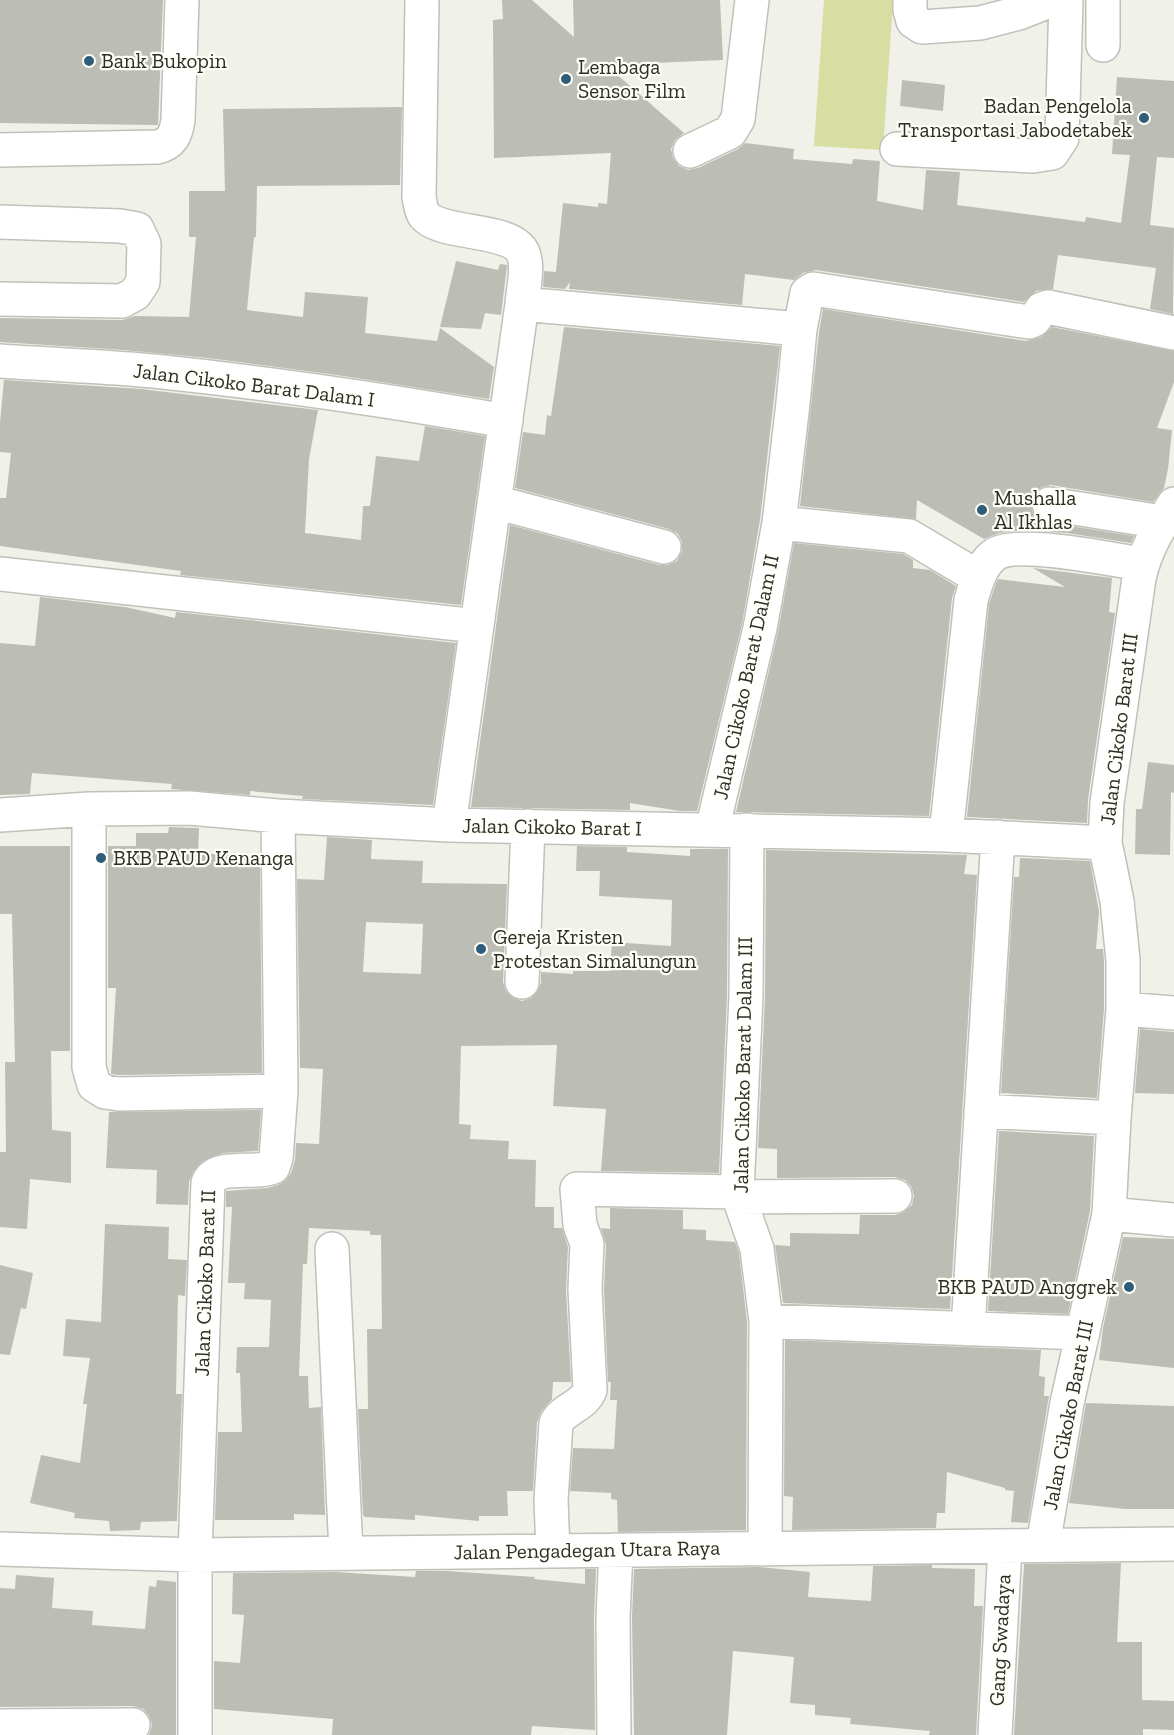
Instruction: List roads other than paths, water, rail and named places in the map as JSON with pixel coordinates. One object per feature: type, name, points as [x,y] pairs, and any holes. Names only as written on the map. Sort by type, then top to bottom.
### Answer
[{"type":"street","points":[[0,150],[164,146],[175,135],[178,120],[182,0]]},
{"type":"street","points":[[422,0],[419,197],[424,214],[436,223],[508,240],[522,250],[525,262],[522,304],[449,825]]},
{"type":"street","points":[[690,151],[730,132],[738,118],[752,0]]},
{"type":"street","points":[[910,0],[913,21],[922,27],[980,23],[1019,13],[1052,0]]},
{"type":"street","points":[[897,149],[1033,156],[1052,153],[1062,138],[1066,0]]},
{"type":"street","points":[[1103,0],[1103,45]]},
{"type":"street","points":[[0,222],[120,226],[136,229],[144,244],[143,282],[135,294],[122,301],[0,299]]},
{"type":"street","name":"Jalan Cikoko Barat Dalam II","points":[[712,830],[760,628],[779,524],[800,328],[807,292],[813,289],[1029,322],[1034,320],[1042,309],[1048,308],[1174,333]]},
{"type":"street","points":[[522,304],[800,328]]},
{"type":"street","name":"Jalan Cikoko Barat Dalam I","points":[[0,361],[161,372],[257,383],[364,396],[506,420]]},
{"type":"street","points":[[495,502],[664,547]]},
{"type":"street","points":[[1049,504],[1171,508]]},
{"type":"street","name":"Jalan Cikoko Barat III","points":[[1043,1545],[1056,1458],[1109,1214],[1123,1009],[1123,960],[1118,901],[1105,843],[1107,804],[1142,564],[1148,547],[1171,508]]},
{"type":"street","points":[[779,524],[909,536],[978,577]]},
{"type":"street","points":[[946,835],[971,600],[978,577],[986,563],[996,554],[1023,548],[1142,564]]},
{"type":"street","points":[[0,574],[477,626]]},
{"type":"street","name":"Jalan Cikoko Barat I","points":[[0,814],[89,809],[190,808],[278,816],[449,825],[946,835],[1105,843]]},
{"type":"street","points":[[89,809],[89,1067],[93,1085],[105,1092],[119,1094],[281,1091]]},
{"type":"street","name":"Jalan Cikoko Barat II","points":[[195,1555],[208,1183],[210,1177],[219,1172],[263,1171],[273,1167],[276,1158],[281,1091],[278,816]]},
{"type":"street","points":[[522,982],[528,826]]},
{"type":"street","name":"Jalan Cikoko Barat Dalam III","points":[[747,830],[746,996],[737,1195],[758,1249],[766,1321],[765,1549]]},
{"type":"street","points":[[968,1329],[998,837]]},
{"type":"street","points":[[1123,1009],[1174,1013]]},
{"type":"street","points":[[981,1111],[1114,1118]]},
{"type":"street","points":[[553,1551],[551,1500],[556,1423],[561,1415],[583,1401],[590,1392],[585,1289],[587,1244],[580,1226],[578,1189],[737,1195],[895,1196]]},
{"type":"street","points":[[1109,1214],[1174,1220]]},
{"type":"street","points":[[332,1249],[346,1553]]},
{"type":"street","points":[[766,1321],[1083,1333]]},
{"type":"street","name":"Jalan Pengadegan Utara Raya","points":[[0,1549],[195,1555],[1174,1544]]},
{"type":"street","name":"Gang Swadaya","points":[[995,1735],[1005,1546]]},
{"type":"street","points":[[614,1735],[613,1617],[616,1550]]},
{"type":"street","points":[[195,1555],[195,1735]]},
{"type":"street","points":[[0,1726],[133,1725]]},
{"type":"place","name":"Bank Bukopin","points":[[89,61]]},
{"type":"place","name":"Lembaga Sensor Film","points":[[566,79]]},
{"type":"place","name":"Badan Pengelola Transportasi Jabodetabek","points":[[1144,118]]},
{"type":"place","name":"Mushalla Al Ikhlas","points":[[982,510]]},
{"type":"place","name":"BKB PAUD Kenanga","points":[[101,858]]},
{"type":"place","name":"Gereja Kristen Protestan Simalungun","points":[[481,949]]},
{"type":"place","name":"BKB PAUD Anggrek","points":[[1129,1287]]}]
